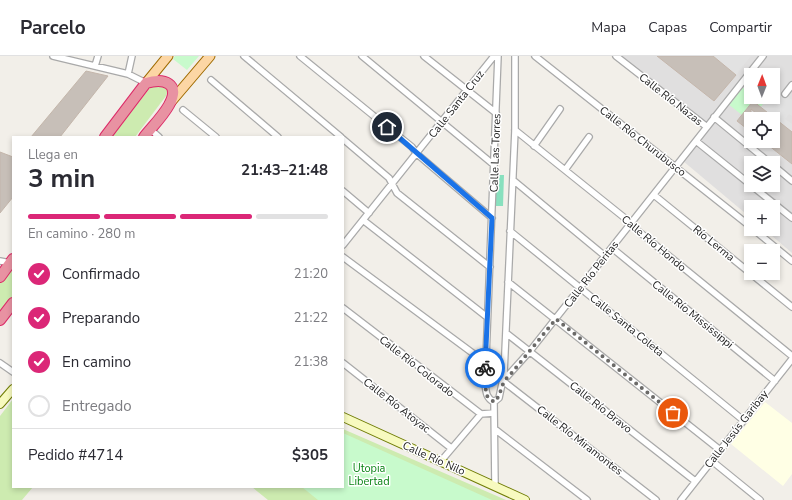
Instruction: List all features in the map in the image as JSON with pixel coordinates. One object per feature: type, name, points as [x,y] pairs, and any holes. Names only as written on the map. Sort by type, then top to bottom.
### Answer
[{"type":"highway","points":[[106,136],[146,83],[163,80],[169,83],[172,89],[170,105],[147,133]]},
{"type":"highway","points":[[0,277],[8,261]]},
{"type":"highway","points":[[0,320],[12,304]]},
{"type":"main road","points":[[146,83],[168,56]]},
{"type":"main road","points":[[170,105],[210,56]]},
{"type":"street","points":[[53,56],[63,57],[128,74],[146,83]]},
{"type":"street","points":[[95,66],[98,56]]},
{"type":"street","points":[[128,74],[132,56]]},
{"type":"street","points":[[244,56],[340,136]]},
{"type":"street","points":[[300,56],[412,147],[417,154],[492,218]]},
{"type":"street","points":[[362,56],[494,165]]},
{"type":"street","points":[[424,56],[467,92],[496,113]]},
{"type":"street","name":"Calle Santa Cruz","points":[[344,242],[392,185],[494,56]]},
{"type":"street","name":"Calle Las Torres","points":[[495,486],[496,430],[494,402],[486,395],[486,363],[498,56]]},
{"type":"street","name":"Calle Las Torres","points":[[503,381],[515,130],[515,56]]},
{"type":"street","name":"Calle Río Churubusco","points":[[535,56],[676,166],[744,221]]},
{"type":"street","name":"Calle Río Nazas","points":[[616,56],[707,127]]},
{"type":"street","name":"Calle Río Peritas","points":[[494,402],[499,398],[503,381],[556,319],[763,56]]},
{"type":"street","points":[[211,80],[277,136]]},
{"type":"street","points":[[785,94],[792,85]]},
{"type":"street","points":[[183,110],[215,136]]},
{"type":"street","points":[[534,146],[560,110]]},
{"type":"street","points":[[714,117],[761,156]]},
{"type":"street","name":"Calle Río Hondo","points":[[515,130],[792,357]]},
{"type":"street","points":[[565,170],[589,137]]},
{"type":"street","points":[[344,140],[389,178],[397,192],[490,267]]},
{"type":"street","points":[[696,141],[792,218]]},
{"type":"street","points":[[780,171],[792,180]]},
{"type":"street","points":[[513,180],[605,256]]},
{"type":"street","points":[[344,192],[369,213]]},
{"type":"street","name":"Río Lerma","points":[[654,195],[792,307]]},
{"type":"street","points":[[363,220],[487,317]]},
{"type":"street","name":"Calle Santa Coleta","points":[[510,231],[743,420]]},
{"type":"street","name":"Calle Río Churubusco","points":[[762,236],[792,261]]},
{"type":"street","name":"Calle Río Mississippi","points":[[612,248],[775,381]]},
{"type":"street","points":[[344,258],[486,363]]},
{"type":"street","points":[[508,282],[720,450]]},
{"type":"street","name":"Calle Río Colorado","points":[[344,309],[481,414]]},
{"type":"street","name":"Calle Río Bravo","points":[[506,333],[696,481]]},
{"type":"street","name":"Calle Jesús Garibay","points":[[681,500],[775,381],[792,357]]},
{"type":"street","points":[[0,363],[12,371]]},
{"type":"street","name":"Calle Río Atoyac","points":[[344,364],[451,448]]},
{"type":"street","name":"Calle Río Miramontes","points":[[503,381],[656,500]]},
{"type":"street","points":[[0,404],[12,390]]},
{"type":"street","points":[[441,461],[481,414],[494,413]]},
{"type":"street","name":"Calle Río Nilo","points":[[344,417],[525,500]]},
{"type":"street","points":[[496,430],[587,500]]},
{"type":"street","points":[[712,461],[760,500]]},
{"type":"shaded area","points":[[612,56],[792,56],[792,253],[772,236],[780,236],[780,200],[744,200],[744,212],[683,161],[706,130]]},
{"type":"shaded area","points":[[713,56],[751,56],[736,75]]},
{"type":"shaded area","points":[[780,90],[792,100],[792,116],[789,114],[785,119],[792,124],[792,132],[780,122],[780,112],[767,112],[761,107],[763,104],[780,104]]},
{"type":"shaded area","points":[[765,402],[792,423],[792,474],[783,486],[731,444]]},
{"type":"green space","points":[[175,56],[199,56],[187,70],[173,59]]},
{"type":"green space","points":[[153,84],[166,86],[168,90],[166,96],[136,136],[113,136]]},
{"type":"green space","points":[[742,87],[744,89],[744,104],[751,104],[742,115],[728,104]]},
{"type":"green space","points":[[496,175],[504,175],[503,206],[495,206]]},
{"type":"green space","points":[[12,267],[12,297],[0,312],[0,283]]},
{"type":"green space","points":[[12,400],[12,488],[32,488],[22,500],[0,500],[0,416]]},
{"type":"green space","name":"Utopia Libertad","points":[[344,429],[506,500],[268,500],[253,488],[344,488]]},
{"type":"green space","name":"Utopia Libertad","points":[[344,433],[492,500],[318,500],[303,488],[344,488]]},
{"type":"building","points":[[657,56],[713,56],[736,75],[714,101]]},
{"type":"building","points":[[86,71],[108,76],[61,136],[32,136]]},
{"type":"building","points":[[751,104],[757,104],[767,112],[755,112],[751,109],[751,112],[744,112]]},
{"type":"building","points":[[744,112],[744,126],[737,121]]},
{"type":"building","points":[[780,122],[792,132],[792,164],[772,148],[780,148]]},
{"type":"building","points":[[0,152],[12,157],[12,198],[0,213]]},
{"type":"way so far","points":[[485,368],[486,395],[494,402],[499,398],[503,381],[510,375],[556,319],[673,413]]},
{"type":"route","points":[[387,127],[412,147],[417,154],[492,218],[485,368]]}]
